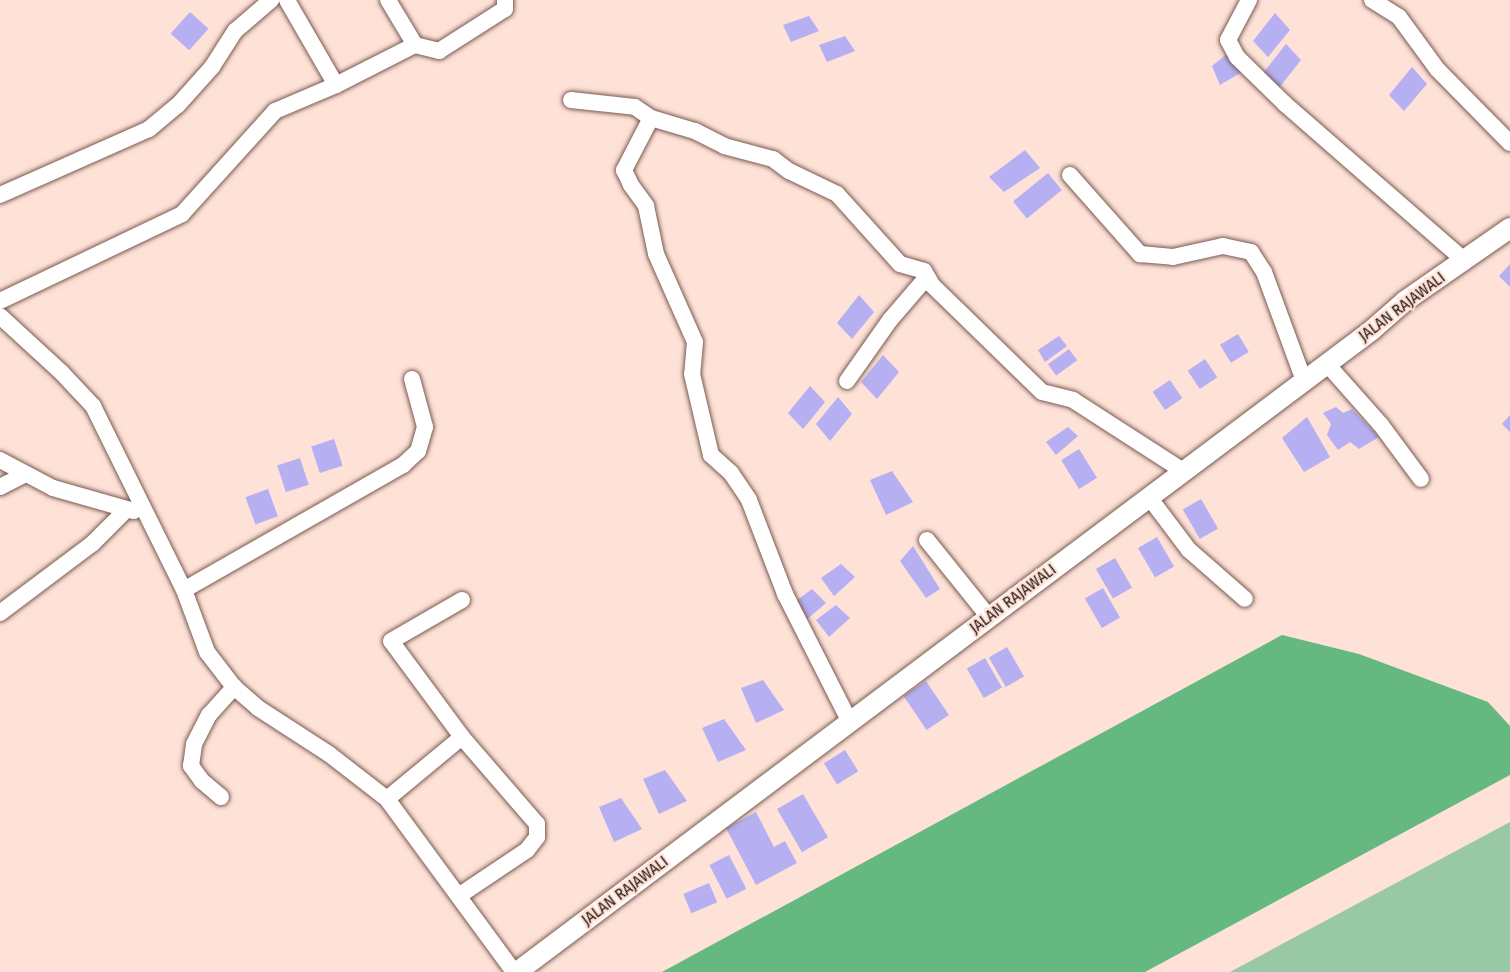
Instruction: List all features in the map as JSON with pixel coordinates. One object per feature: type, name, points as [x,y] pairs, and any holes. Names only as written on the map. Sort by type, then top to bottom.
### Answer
[{"type":"street","points":[[0,195],[149,129],[178,105],[212,67],[235,31],[271,0]]},
{"type":"street","points":[[287,0],[336,85]]},
{"type":"street","points":[[388,0],[415,45]]},
{"type":"street","points":[[0,301],[182,214],[275,111],[336,85],[415,45],[439,51],[506,9],[505,0]]},
{"type":"street","points":[[1249,0],[1228,40],[1237,57],[1285,104],[1465,261]]},
{"type":"street","points":[[1372,0],[1399,17],[1437,69],[1510,143]]},
{"type":"street","points":[[571,100],[636,107],[651,118],[695,131],[724,146],[774,159],[789,171],[837,194],[900,264],[924,271],[932,285],[1042,392],[1073,400],[1184,471]]},
{"type":"street","points":[[651,118],[624,170],[631,185],[646,206],[656,254],[696,342],[692,374],[711,455],[731,473],[749,500],[785,594],[850,722]]},
{"type":"street","points":[[1070,175],[1140,254],[1173,257],[1223,246],[1251,252],[1264,272],[1304,381]]},
{"type":"street","name":"JALAN RAJAWALI","points":[[516,972],[1327,364],[1404,301],[1510,228]]},
{"type":"street","points":[[847,381],[890,320],[927,277]]},
{"type":"street","points":[[0,316],[61,372],[93,406],[184,590],[207,652],[234,687],[258,708],[329,753],[387,799],[516,972]]},
{"type":"street","points":[[1327,364],[1381,425],[1421,480]]},
{"type":"street","points":[[184,590],[403,465],[418,451],[425,427],[412,379]]},
{"type":"street","points":[[0,460],[53,488],[146,514]]},
{"type":"street","points":[[0,487],[26,474]]},
{"type":"street","points":[[1149,497],[1190,550],[1245,599]]},
{"type":"street","points":[[0,613],[92,544],[127,509]]},
{"type":"street","points":[[927,540],[989,617]]},
{"type":"street","points":[[460,895],[527,850],[537,837],[537,824],[462,737],[391,641],[462,600]]},
{"type":"street","points":[[221,797],[202,780],[191,766],[194,744],[209,715],[234,687]]},
{"type":"street","points":[[387,799],[462,737]]},
{"type":"green space","points":[[1282,635],[1359,654],[1488,702],[1510,726],[1510,775],[1145,972],[662,972]]},
{"type":"green space","points":[[1510,822],[1510,972],[1230,972],[1282,944]]},
{"type":"building","points":[[190,12],[209,29],[189,50],[171,34]]},
{"type":"building","points":[[1275,13],[1290,30],[1268,57],[1253,41]]},
{"type":"building","points":[[809,16],[819,31],[791,42],[783,25]]},
{"type":"building","points":[[845,36],[855,51],[827,62],[819,45]]},
{"type":"building","points":[[1286,44],[1301,60],[1279,88],[1264,72]]},
{"type":"building","points":[[1228,53],[1242,72],[1220,85],[1212,66]]},
{"type":"building","points":[[1412,67],[1427,84],[1404,111],[1389,95]]},
{"type":"building","points":[[1025,150],[1040,168],[1004,192],[989,177]]},
{"type":"building","points":[[1048,173],[1062,190],[1027,218],[1013,201]]},
{"type":"building","points":[[1510,264],[1510,287],[1499,276]]},
{"type":"building","points":[[859,295],[874,312],[852,339],[837,323]]},
{"type":"building","points":[[1238,334],[1249,352],[1231,363],[1220,345]]},
{"type":"building","points":[[1059,336],[1067,346],[1045,362],[1038,350]]},
{"type":"building","points":[[1069,349],[1077,360],[1056,376],[1048,364]]},
{"type":"building","points":[[883,355],[899,372],[877,399],[861,382]]},
{"type":"building","points":[[1205,359],[1217,377],[1200,389],[1188,371]]},
{"type":"building","points":[[1170,380],[1182,398],[1165,410],[1153,392]]},
{"type":"building","points":[[810,386],[825,402],[803,429],[788,413]]},
{"type":"building","points":[[838,397],[852,414],[830,441],[816,424]]},
{"type":"building","points":[[1336,407],[1343,413],[1352,409],[1379,437],[1359,449],[1350,442],[1338,450],[1327,435],[1331,424],[1323,413]]},
{"type":"building","points":[[1510,415],[1510,432],[1502,424]]},
{"type":"building","points":[[1307,417],[1330,457],[1304,472],[1282,438]]},
{"type":"building","points":[[1068,427],[1078,436],[1056,455],[1046,442]]},
{"type":"building","points":[[334,439],[343,466],[320,473],[311,446]]},
{"type":"building","points":[[1079,449],[1097,478],[1079,489],[1061,460]]},
{"type":"building","points":[[300,458],[309,485],[286,492],[277,465]]},
{"type":"building","points":[[892,471],[913,502],[886,515],[870,480]]},
{"type":"building","points":[[268,489],[278,516],[255,524],[245,497]]},
{"type":"building","points":[[1201,499],[1218,528],[1200,539],[1183,510]]},
{"type":"building","points":[[1157,537],[1174,566],[1155,577],[1138,548]]},
{"type":"building","points":[[913,546],[940,589],[926,598],[900,561]]},
{"type":"building","points":[[1115,558],[1132,587],[1113,598],[1096,569]]},
{"type":"building","points":[[841,564],[855,577],[834,596],[821,578]]},
{"type":"building","points":[[1103,588],[1120,617],[1102,628],[1085,598]]},
{"type":"building","points":[[812,589],[826,603],[805,621],[792,604]]},
{"type":"building","points":[[836,605],[850,618],[829,637],[816,620]]},
{"type":"building","points":[[1007,647],[1024,676],[1006,687],[989,658]]},
{"type":"building","points":[[985,658],[1002,687],[984,698],[967,668]]},
{"type":"building","points":[[763,680],[784,710],[756,723],[741,688]]},
{"type":"building","points":[[926,681],[949,715],[927,730],[904,696]]},
{"type":"building","points":[[724,719],[746,750],[718,762],[702,728]]},
{"type":"building","points":[[845,750],[858,771],[837,784],[824,763]]},
{"type":"building","points":[[665,770],[687,801],[659,814],[643,779]]},
{"type":"building","points":[[803,794],[828,837],[802,852],[777,809]]},
{"type":"building","points":[[621,798],[642,829],[614,842],[599,807]]},
{"type":"building","points":[[756,812],[774,847],[785,841],[797,863],[756,885],[726,828]]},
{"type":"building","points":[[729,855],[746,889],[727,899],[709,865]]},
{"type":"building","points":[[709,883],[717,902],[691,913],[683,894]]}]
